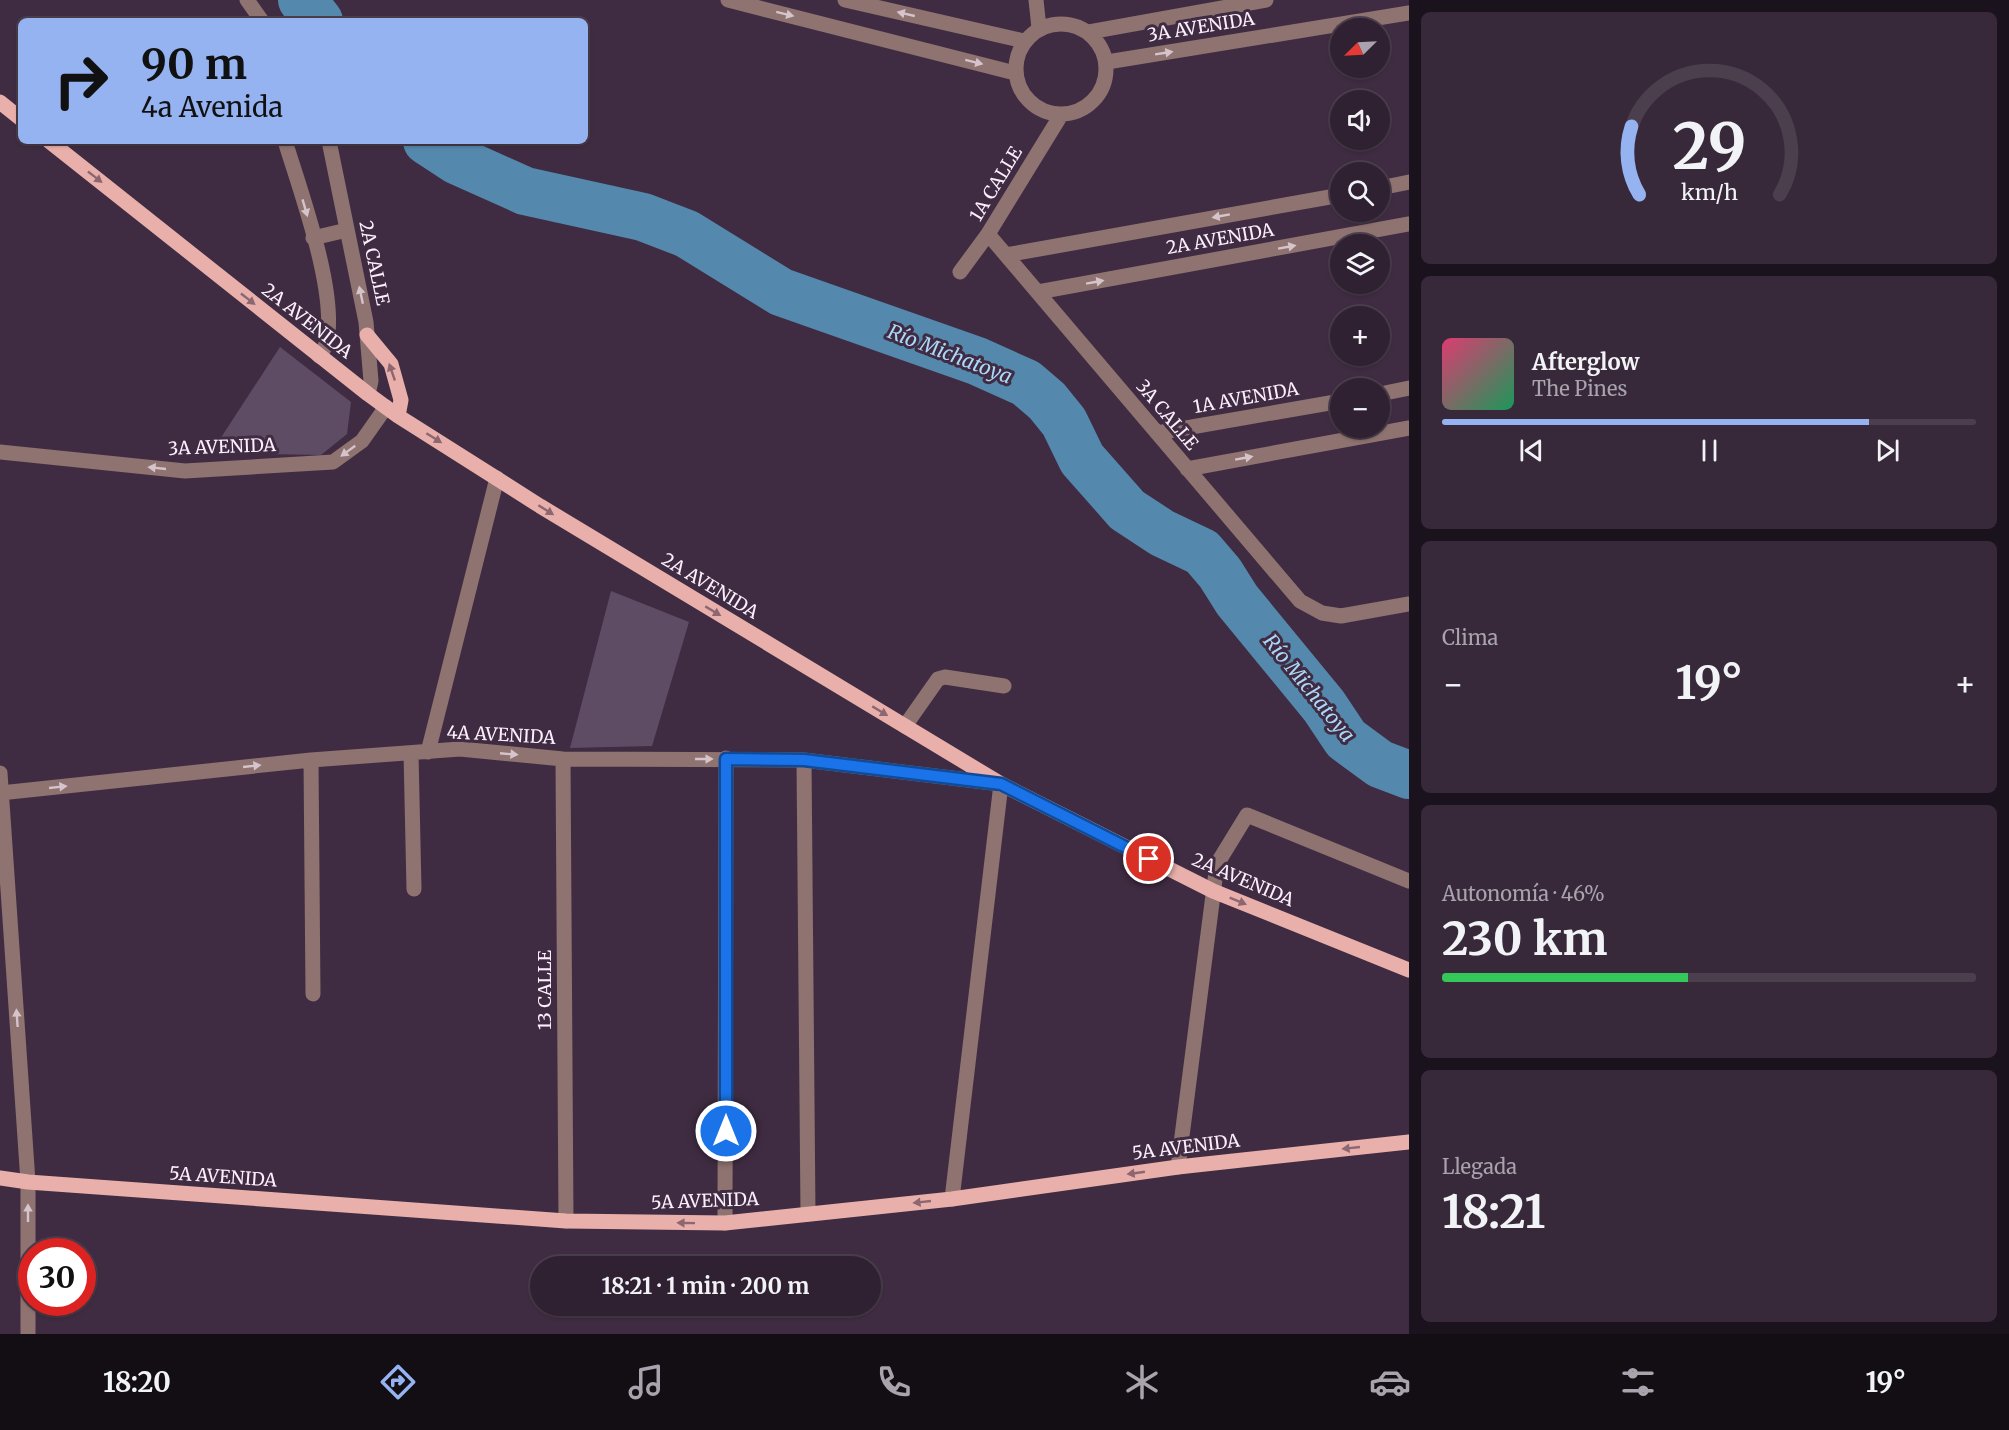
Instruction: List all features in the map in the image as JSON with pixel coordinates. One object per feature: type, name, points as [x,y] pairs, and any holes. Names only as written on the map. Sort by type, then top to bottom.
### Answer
[{"type":"main road","points":[[0,102],[18,117]]},
{"type":"main road","name":"2A AVENIDA","points":[[53,144],[392,412],[540,506],[1001,784],[1213,891],[1409,970]]},
{"type":"main road","points":[[367,335],[391,364],[401,400],[392,412]]},
{"type":"main road","name":"5A AVENIDA","points":[[0,1178],[28,1182],[566,1221],[725,1224],[951,1199],[1178,1167],[1409,1142]]},
{"type":"street","points":[[247,0],[260,18]]},
{"type":"street","points":[[728,0],[1015,73]]},
{"type":"street","points":[[845,0],[1024,41]]},
{"type":"street","points":[[1036,0],[1039,28]]},
{"type":"street","name":"3A AVENIDA","points":[[1089,32],[1266,0]]},
{"type":"street","name":"3A AVENIDA","points":[[1107,62],[1409,13]]},
{"type":"street","points":[[1071,23],[1089,32],[1100,45],[1107,62],[1105,82],[1096,99],[1086,108],[1061,115],[1045,112],[1030,103],[1020,89],[1015,73],[1017,56],[1024,41],[1039,28],[1071,23]]},
{"type":"street","name":"1A CALLE","points":[[960,272],[988,234],[1061,115]]},
{"type":"street","points":[[286,144],[325,281],[329,319],[326,345],[319,356]]},
{"type":"street","name":"2A CALLE","points":[[330,144],[366,322],[371,381],[368,394]]},
{"type":"street","points":[[1390,186],[1409,182]]},
{"type":"street","name":"2A AVENIDA","points":[[1006,255],[1330,197]]},
{"type":"street","name":"2A AVENIDA","points":[[1038,292],[1409,225]]},
{"type":"street","points":[[313,238],[347,230]]},
{"type":"street","name":"3A CALLE","points":[[988,234],[1300,601],[1322,613],[1341,616],[1409,604]]},
{"type":"street","points":[[1390,392],[1409,388]]},
{"type":"street","name":"1A AVENIDA","points":[[1157,434],[1330,403]]},
{"type":"street","name":"3A AVENIDA","points":[[0,452],[185,471],[333,462],[362,441],[392,412]]},
{"type":"street","points":[[1187,469],[1409,428]]},
{"type":"street","points":[[428,752],[497,478]]},
{"type":"street","points":[[905,726],[938,679],[945,677],[1004,686]]},
{"type":"street","name":"4A AVENIDA","points":[[1,793],[311,760],[460,749],[563,759],[804,760],[1001,784]]},
{"type":"street","points":[[411,753],[414,889]]},
{"type":"street","name":"13 CALLE","points":[[563,759],[566,1221]]},
{"type":"street","points":[[725,1224],[726,759]]},
{"type":"street","points":[[311,760],[313,994]]},
{"type":"street","points":[[804,760],[808,1214]]},
{"type":"street","points":[[0,774],[28,1182],[28,1334]]},
{"type":"street","points":[[951,1199],[1001,784]]},
{"type":"street","points":[[1178,1167],[1217,864],[1247,815],[1409,881]]},
{"type":"building","points":[[280,347],[351,402],[347,434],[321,455],[211,453]]},
{"type":"building","points":[[611,591],[689,622],[652,746],[570,748]]},
{"type":"waterway","name":"Río Michatoya","points":[[302,0],[317,18]]},
{"type":"waterway","name":"Río Michatoya","points":[[432,144],[456,160],[525,191],[643,217],[687,234],[781,292],[977,361],[1026,383],[1047,401],[1064,422],[1082,459],[1127,510],[1162,533],[1202,552],[1220,573],[1237,600],[1324,706],[1346,739],[1380,764],[1409,775]]},
{"type":"route","points":[[726,1131],[726,759],[804,760],[1001,784],[1149,859]]}]
